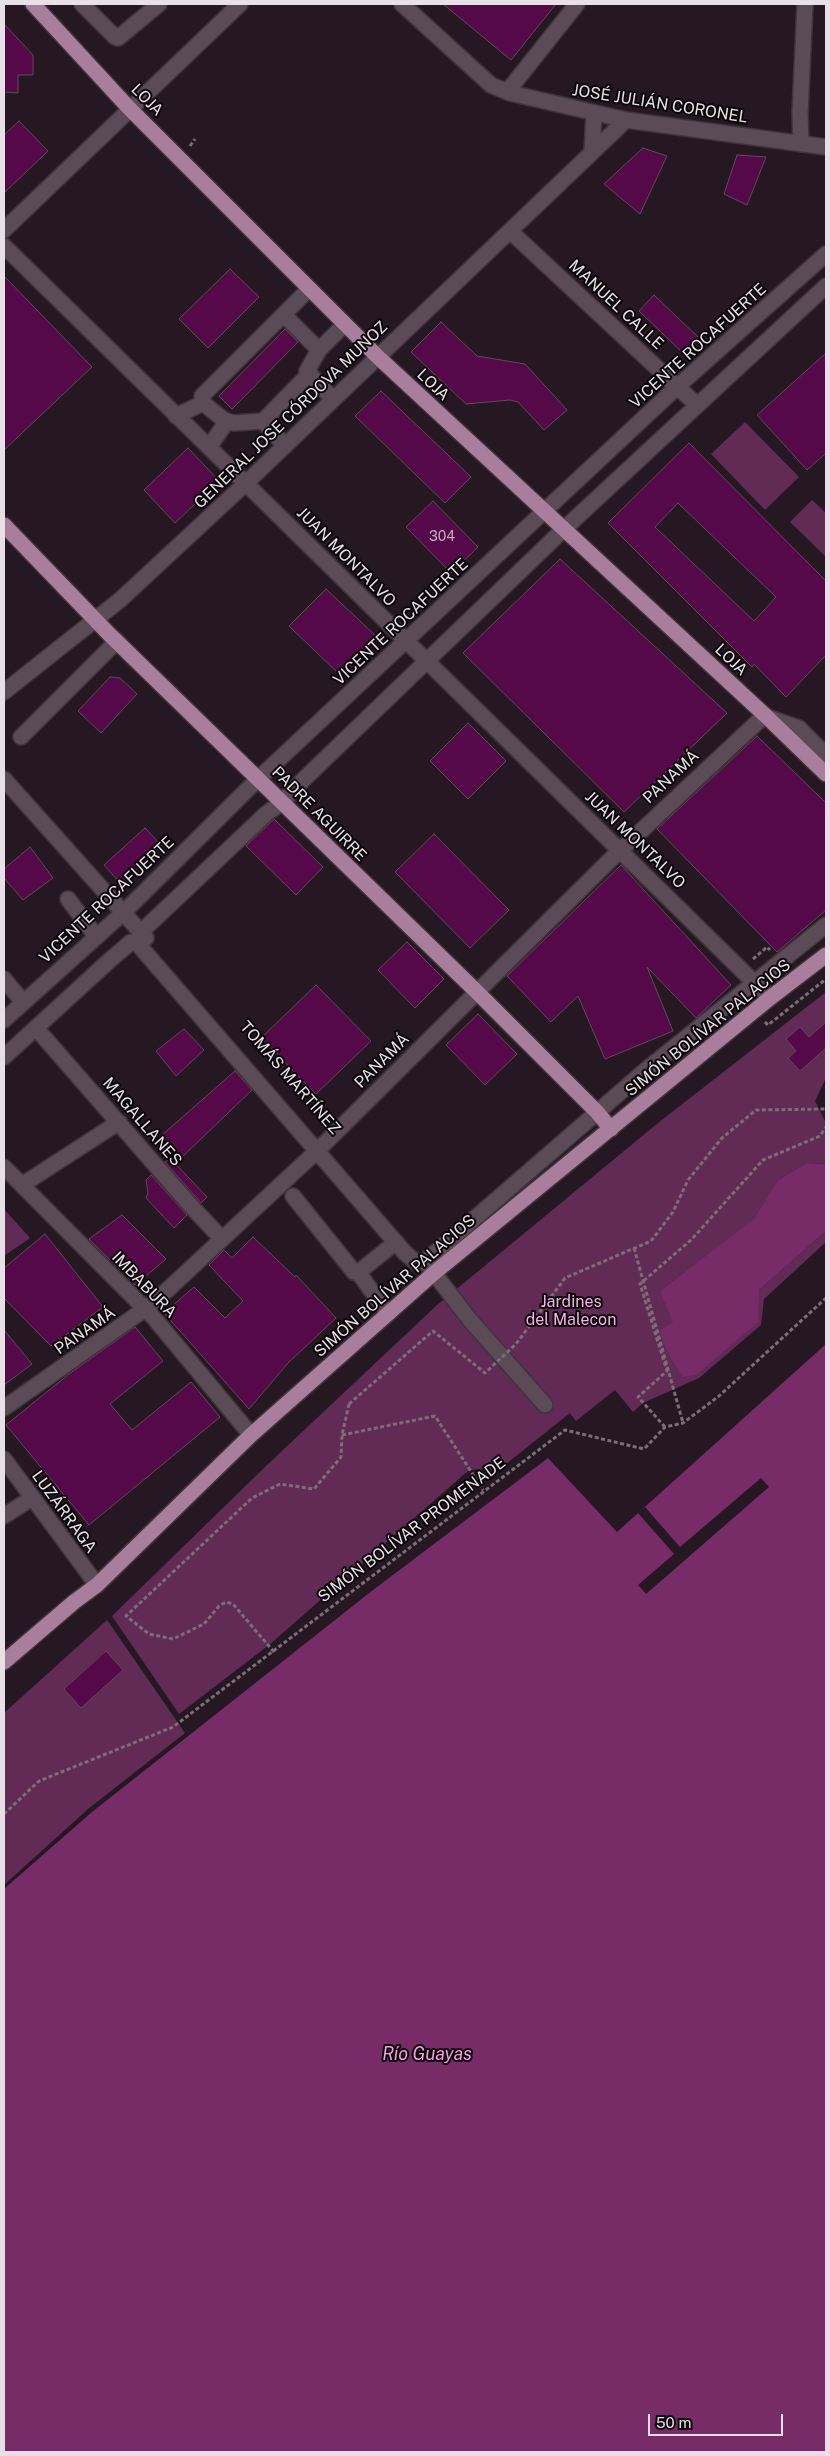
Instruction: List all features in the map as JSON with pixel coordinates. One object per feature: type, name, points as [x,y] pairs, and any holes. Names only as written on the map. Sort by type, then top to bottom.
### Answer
[{"type":"main road","name":"LOJA","points":[[33,4],[130,108],[378,357],[766,716],[826,774]]},
{"type":"main road","name":"PADRE AGUIRRE","points":[[4,525],[78,604],[97,620],[281,803],[477,992],[597,1112],[611,1129]]},
{"type":"main road","name":"SIMÓN BOLÍVAR PALACIOS","points":[[4,1662],[97,1585],[251,1434],[388,1314],[429,1267],[611,1129],[770,998],[826,955]]},
{"type":"street","points":[[88,6],[115,37],[118,38],[159,4]]},
{"type":"street","points":[[4,230],[240,4]]},
{"type":"street","name":"JOSÉ JULIÁN CORONEL","points":[[402,4],[491,85],[507,92],[626,120],[826,148]]},
{"type":"street","points":[[507,92],[577,4]]},
{"type":"street","points":[[801,144],[800,113],[805,4]]},
{"type":"street","points":[[592,152],[594,113]]},
{"type":"street","name":"GENERAL JOSE CÓRDOVA MUNOZ","points":[[4,692],[97,620],[246,484],[626,120]]},
{"type":"street","name":"MANUEL CALLE","points":[[511,232],[697,404]]},
{"type":"street","name":"JUAN MONTALVO","points":[[4,246],[770,998]]},
{"type":"street","name":"VICENTE ROCAFUERTE","points":[[4,1020],[95,936],[123,913],[258,779],[678,386],[826,254]]},
{"type":"street","points":[[140,932],[266,814],[281,803],[564,529],[826,286]]},
{"type":"street","points":[[309,289],[206,390],[202,396],[203,403],[224,420],[234,423],[263,421],[309,374]]},
{"type":"street","points":[[284,315],[319,350]]},
{"type":"street","points":[[333,399],[309,374],[308,369],[319,350],[345,324]]},
{"type":"street","points":[[176,416],[203,403]]},
{"type":"street","points":[[209,447],[224,428],[224,420]]},
{"type":"street","points":[[263,421],[285,446]]},
{"type":"street","points":[[21,737],[117,641]]},
{"type":"street","points":[[766,716],[799,728],[826,755]]},
{"type":"street","name":"PANAMÁ","points":[[4,1408],[145,1310],[321,1147],[620,851],[766,716]]},
{"type":"street","name":"TOMÁS MARTÍNEZ","points":[[4,779],[140,932],[321,1147],[429,1267],[470,1320],[545,1405]]},
{"type":"street","points":[[68,899],[95,936]]},
{"type":"street","points":[[4,1057],[126,946],[131,942],[137,943],[321,1147],[396,1242],[417,1263],[429,1267],[597,1112],[754,981],[826,925]]},
{"type":"street","points":[[4,979],[23,1002]]},
{"type":"street","name":"MAGALLANES","points":[[36,1028],[190,1206],[222,1239]]},
{"type":"street","points":[[22,1185],[119,1122]]},
{"type":"street","name":"IMBABURA","points":[[4,1167],[145,1310],[251,1434]]},
{"type":"street","points":[[293,1196],[352,1271],[358,1272],[388,1314]]},
{"type":"street","points":[[358,1272],[396,1242]]},
{"type":"street","name":"LUZÁRRAGA","points":[[4,1459],[97,1585]]},
{"type":"street","points":[[4,1516],[32,1498]]},
{"type":"path","points":[[808,993],[826,979]]},
{"type":"path","points":[[274,1652],[233,1604],[226,1602],[219,1606],[204,1624],[173,1639],[150,1634],[126,1616],[252,1498],[280,1484],[314,1489],[341,1457],[342,1435],[349,1404],[433,1331],[484,1373],[516,1344],[564,1278],[652,1241],[673,1212],[688,1180],[722,1138],[756,1110],[826,1110]]},
{"type":"path","points":[[826,1127],[820,1136],[763,1160],[692,1239],[640,1284],[667,1371],[638,1397],[665,1427],[683,1422],[720,1396],[826,1298]]},
{"type":"path","points":[[634,1248],[683,1422]]},
{"type":"path","points":[[342,1435],[435,1416],[483,1490]]},
{"type":"path","name":"SIMÓN BOLÍVAR PROMENADE","points":[[4,1814],[39,1781],[173,1727],[274,1652],[483,1490],[565,1430],[644,1449],[665,1427]]},
{"type":"green space","points":[[745,422],[799,477],[765,510],[711,454]]},
{"type":"green space","points":[[812,500],[826,513],[826,557],[790,522]]},
{"type":"green space","name":"Jardines del Malecon","points":[[826,992],[826,1022],[809,1037],[800,1027],[786,1039],[796,1051],[788,1058],[800,1071],[826,1048],[826,1078],[815,1101],[826,1123],[826,1164],[807,1163],[778,1180],[756,1218],[660,1291],[759,1290],[826,1231],[826,1242],[764,1299],[761,1325],[699,1378],[643,1403],[633,1412],[615,1390],[576,1421],[570,1413],[501,1468],[469,1470],[269,1645],[179,1714],[112,1616],[266,1466],[436,1306],[658,1123]]},
{"type":"green space","points":[[4,1209],[30,1238],[4,1256]]},
{"type":"green space","points":[[107,1620],[185,1733],[88,1809],[4,1885],[4,1713]],"holes":[[[105,1651],[122,1671],[81,1707],[64,1689]]]},
{"type":"water","points":[[807,1163],[826,1164],[826,1231],[759,1290],[758,1322],[696,1375],[682,1377],[667,1351],[659,1331],[673,1322],[660,1291],[755,1218],[778,1180]]},
{"type":"water","name":"Río Guayas","points":[[826,1344],[826,2452],[4,2452],[4,1889],[92,1812],[373,1590],[548,1458],[617,1532]]},
{"type":"pier","points":[[761,1478],[769,1487],[646,1594],[638,1585],[674,1554],[638,1513],[645,1507],[680,1547]]},
{"type":"building","points":[[443,4],[556,4],[511,60]]},
{"type":"building","points":[[4,24],[33,55],[33,75],[18,75],[18,93],[4,92]]},
{"type":"building","points":[[19,121],[48,151],[4,193],[4,135]]},
{"type":"building","points":[[643,148],[667,156],[640,214],[604,184]]},
{"type":"building","points":[[737,155],[766,157],[747,205],[724,194]]},
{"type":"building","points":[[230,269],[259,297],[208,348],[179,319]]},
{"type":"building","points":[[4,276],[92,367],[4,450]]},
{"type":"building","points":[[654,295],[700,339],[685,355],[639,311]]},
{"type":"building","points":[[441,322],[477,356],[525,364],[567,410],[544,430],[518,402],[510,400],[466,404],[411,352]]},
{"type":"building","points":[[285,329],[298,342],[232,409],[219,396]]},
{"type":"building","points":[[826,353],[826,453],[807,470],[757,415]]},
{"type":"building","points":[[381,391],[471,477],[445,503],[355,416]]},
{"type":"building","points":[[689,443],[826,581],[826,655],[786,697],[754,664],[752,667],[608,523]],"holes":[[[678,503],[776,597],[754,621],[655,527]]]},
{"type":"building","points":[[188,448],[219,481],[175,523],[144,490]]},
{"type":"building","points":[[433,501],[478,547],[451,573],[406,527]]},
{"type":"building","points":[[560,559],[727,713],[624,812],[463,653]]},
{"type":"building","points":[[326,589],[377,637],[340,675],[289,626]]},
{"type":"building","points":[[110,677],[120,678],[137,694],[101,733],[78,711]]},
{"type":"building","points":[[468,723],[506,761],[468,799],[430,761]]},
{"type":"building","points":[[757,736],[826,803],[826,910],[777,952],[657,829]]},
{"type":"building","points":[[274,819],[323,867],[296,895],[246,846]]},
{"type":"building","points":[[145,828],[162,846],[121,884],[104,865]]},
{"type":"building","points":[[434,834],[509,910],[470,948],[395,872]]},
{"type":"building","points":[[30,847],[53,878],[23,900],[4,878],[4,869]]},
{"type":"building","points":[[621,865],[731,985],[696,1018],[647,967],[673,1031],[605,1059],[578,996],[551,1022],[507,976]]},
{"type":"building","points":[[407,942],[444,979],[415,1008],[378,970]]},
{"type":"building","points":[[316,985],[371,1041],[316,1094],[261,1038]]},
{"type":"building","points":[[478,1014],[517,1054],[485,1085],[446,1045]]},
{"type":"building","points":[[826,1022],[826,1048],[800,1071],[788,1058],[796,1051],[786,1039],[800,1027],[809,1037]]},
{"type":"building","points":[[184,1029],[204,1050],[176,1076],[156,1051]]},
{"type":"building","points":[[235,1071],[252,1090],[179,1160],[154,1142]]},
{"type":"building","points":[[170,1158],[207,1197],[201,1203],[165,1162]]},
{"type":"building","points":[[151,1175],[187,1215],[174,1228],[146,1198],[148,1193],[146,1180]]},
{"type":"building","points":[[122,1215],[166,1259],[135,1285],[89,1239]]},
{"type":"building","points":[[45,1234],[103,1307],[51,1346],[4,1298],[4,1268]]},
{"type":"building","points":[[253,1237],[295,1277],[296,1275],[336,1318],[288,1363],[249,1409],[164,1313],[194,1287],[225,1318],[243,1301],[209,1265],[224,1250],[232,1258]]},
{"type":"building","points":[[135,1327],[163,1361],[110,1404],[132,1430],[191,1382],[220,1417],[89,1525],[6,1425],[69,1374]]},
{"type":"building","points":[[4,1330],[32,1364],[4,1385]]},
{"type":"building","points":[[106,1651],[123,1670],[81,1708],[64,1689]]}]
